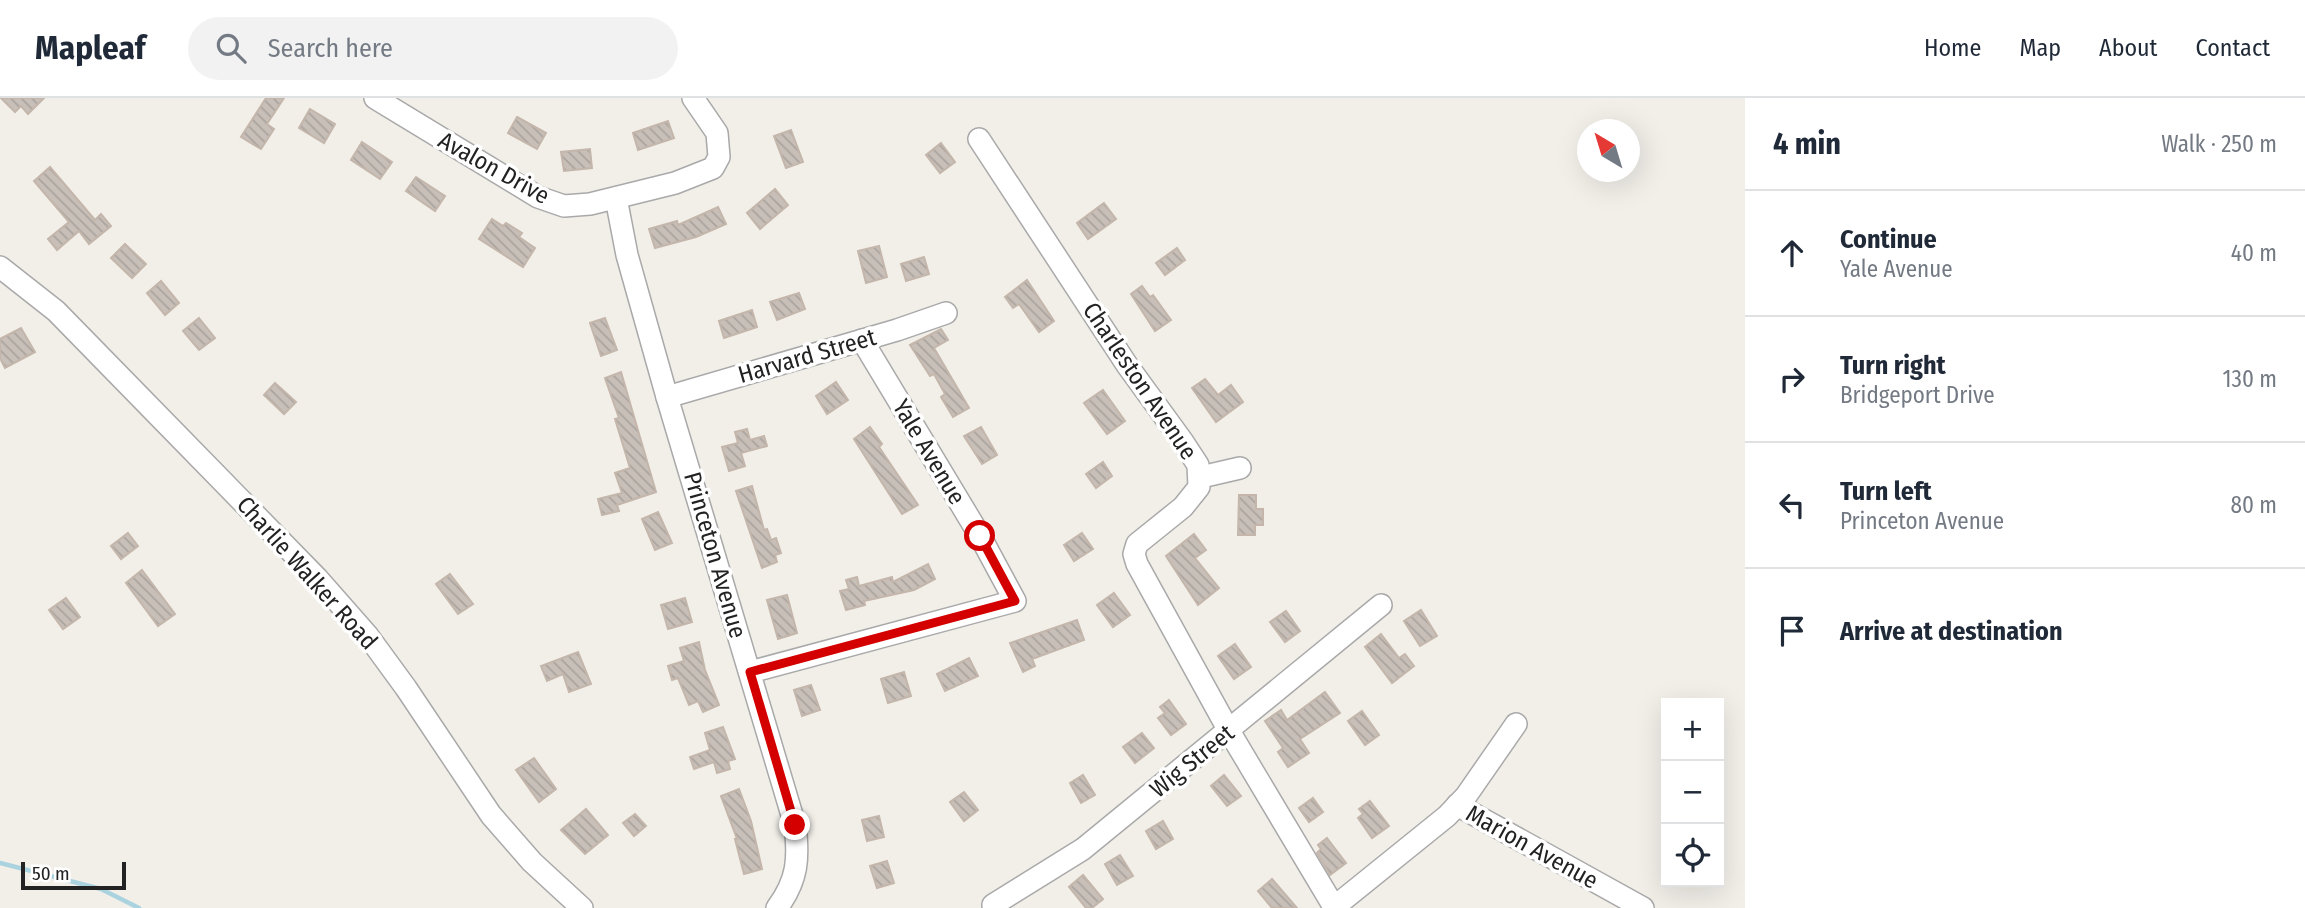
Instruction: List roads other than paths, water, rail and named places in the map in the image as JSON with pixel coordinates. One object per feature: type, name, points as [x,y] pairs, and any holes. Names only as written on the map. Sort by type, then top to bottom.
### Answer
[{"type":"street","name":"Avalon Drive","points":[[375,98],[538,197],[564,206],[616,198],[703,174],[713,168],[720,146],[717,133],[693,98]]},
{"type":"street","name":"Charleston Avenue","points":[[979,139],[1127,365],[1183,442],[1201,477],[1199,487],[1183,507],[1137,544],[1134,554],[1229,731],[1333,908]]},
{"type":"street","name":"Princeton Avenue","points":[[616,198],[627,255],[667,397],[795,825],[797,870],[794,881],[778,908]]},
{"type":"street","name":"Charlie Walker Road","points":[[0,267],[56,311],[317,578],[398,678],[491,815],[531,862],[582,908]]},
{"type":"street","name":"Harvard Street","points":[[667,397],[946,313]]},
{"type":"street","name":"Yale Avenue","points":[[750,672],[1015,601],[980,536],[862,340]]},
{"type":"street","points":[[1201,477],[1240,468]]},
{"type":"street","name":"Wig Street","points":[[993,905],[1083,849],[1381,605]]},
{"type":"street","points":[[1333,908],[1457,805],[1516,723]]},
{"type":"street","name":"Marion Avenue","points":[[1457,805],[1643,908]]},
{"type":"waterway","points":[[0,863],[101,889],[139,908]]}]
